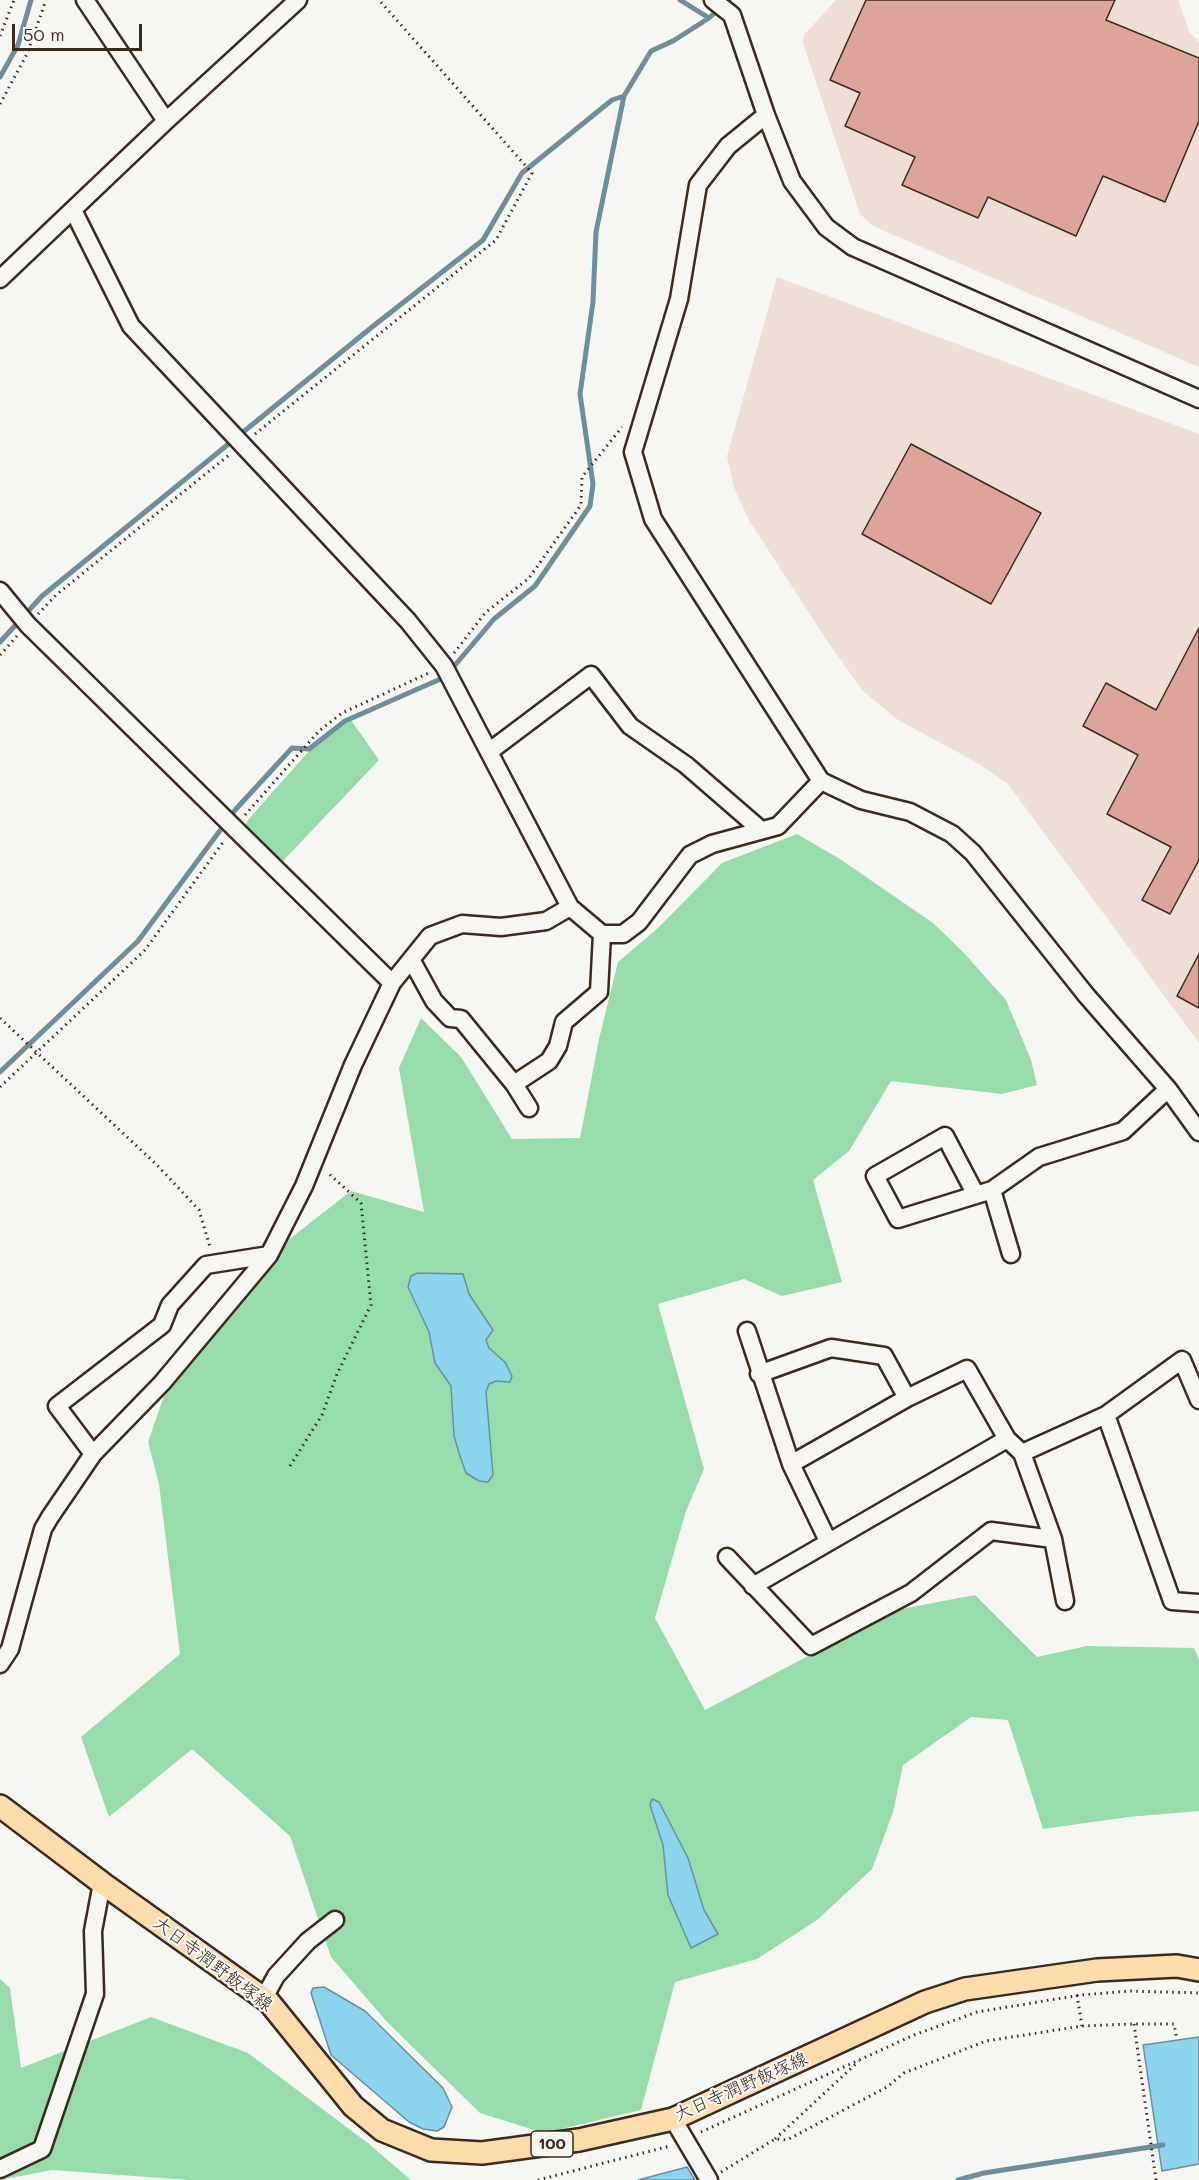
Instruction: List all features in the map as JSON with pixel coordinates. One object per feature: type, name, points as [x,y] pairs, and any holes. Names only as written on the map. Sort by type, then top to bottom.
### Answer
[{"type":"main road","name":"大日寺潤野飯塚線","points":[[0,1806],[102,1883],[264,1998],[353,2106],[382,2130],[431,2150],[482,2153],[579,2140],[673,2119],[925,2002],[965,1989],[1097,1970],[1178,1966],[1199,1970]]},
{"type":"street","points":[[85,0],[166,121]]},
{"type":"street","points":[[0,279],[166,121],[298,0]]},
{"type":"street","points":[[715,1],[732,15],[766,115],[792,181],[826,226],[853,247],[1199,399]]},
{"type":"street","points":[[766,115],[728,146],[698,185],[679,299],[633,452],[653,519],[821,781],[861,800],[910,812],[952,834],[974,853],[1086,995],[1168,1089],[1199,1132]]},
{"type":"street","points":[[73,210],[130,326],[408,621],[444,666],[570,907],[602,934],[622,933],[639,922],[690,855],[712,844],[778,826],[821,781]]},
{"type":"street","points":[[0,591],[28,624],[392,983]]},
{"type":"street","points":[[490,751],[591,675],[630,726],[686,765],[760,831]]},
{"type":"street","points":[[0,1664],[10,1649],[43,1529],[93,1454],[162,1383],[269,1255],[314,1161],[354,1065],[392,983],[412,962],[429,936],[462,924],[501,927],[546,921],[570,907]]},
{"type":"street","points":[[514,1084],[549,1061],[558,1046],[564,1022],[599,992],[602,934]]},
{"type":"street","points":[[412,962],[434,1001],[450,1018],[461,1019],[514,1084],[529,1108]]},
{"type":"street","points":[[976,1195],[945,1136],[875,1176],[898,1219],[992,1191],[1039,1157],[1123,1131],[1168,1089]]},
{"type":"street","points":[[992,1191],[1011,1254]]},
{"type":"street","points":[[93,1454],[57,1406],[162,1325],[170,1305],[206,1265],[269,1255]]},
{"type":"street","points":[[747,1331],[759,1374],[791,1464],[828,1541]]},
{"type":"street","points":[[759,1374],[831,1348],[884,1356],[907,1398]]},
{"type":"street","points":[[1022,1453],[1106,1415],[1182,1360],[1199,1400]]},
{"type":"street","points":[[791,1464],[907,1398],[967,1369],[1007,1439],[1022,1453],[1053,1539],[1065,1601]]},
{"type":"street","points":[[1106,1415],[1172,1601],[1199,1603]]},
{"type":"street","points":[[753,1586],[1007,1439]]},
{"type":"street","points":[[727,1557],[811,1646],[911,1593],[991,1531],[1053,1539]]},
{"type":"street","points":[[0,2169],[42,2149],[95,1994],[93,1931],[102,1883]]},
{"type":"street","points":[[264,1998],[276,1976],[309,1941],[335,1920]]},
{"type":"street","points":[[673,2119],[709,2180]]},
{"type":"path","points":[[0,36],[14,0]]},
{"type":"path","points":[[0,104],[27,54],[46,0]]},
{"type":"path","points":[[0,655],[56,595],[496,240],[532,173],[379,0]]},
{"type":"path","points":[[0,1087],[37,1055],[146,950],[234,829],[319,731],[342,712],[444,666],[485,613],[529,578],[581,505],[582,477],[623,425]]},
{"type":"path","points":[[0,1018],[157,1165],[199,1210],[210,1244],[206,1265]]},
{"type":"path","points":[[290,1466],[322,1415],[337,1374],[371,1305],[361,1203],[314,1161]]},
{"type":"path","points":[[538,2180],[685,2142],[914,2035],[977,2013],[1077,1995],[1129,1991],[1199,1993]]},
{"type":"path","points":[[1077,1995],[1082,2026]]},
{"type":"path","points":[[1134,2024],[1156,2180]]},
{"type":"path","points":[[775,2139],[787,2140],[887,2087],[904,2073],[986,2042],[1082,2026],[1134,2024],[1174,2024],[1177,2040]]},
{"type":"path","points":[[723,2180],[719,2173],[775,2139],[861,2059]]},
{"type":"shaded area","points":[[836,0],[1178,0],[1190,33],[1199,42],[1199,367],[873,226],[860,214],[803,43],[804,35]]},
{"type":"shaded area","points":[[777,277],[1199,434],[1199,1043],[1008,784],[976,762],[898,720],[863,691],[828,642],[750,522],[734,488],[727,456]]},
{"type":"green space","points":[[351,720],[379,760],[281,863],[245,828],[247,821],[309,751]]},
{"type":"green space","points":[[797,834],[840,859],[933,923],[963,952],[1006,1000],[1031,1060],[1037,1085],[1002,1094],[891,1081],[849,1151],[813,1180],[842,1282],[782,1296],[744,1279],[658,1304],[704,1469],[686,1511],[655,1618],[705,1710],[896,1610],[975,1595],[1037,1657],[1087,1646],[1194,1648],[1199,1660],[1199,1811],[1128,1817],[1043,1829],[1008,1720],[971,1717],[903,1765],[893,1812],[872,1869],[817,1920],[757,1959],[675,1982],[641,2110],[544,2133],[480,2113],[387,2022],[331,1957],[290,1836],[192,1749],[109,1817],[81,1737],[180,1654],[159,1484],[148,1442],[174,1367],[269,1255],[351,1191],[424,1212],[399,1068],[421,1018],[461,1057],[512,1139],[580,1138],[599,1039],[618,962],[658,928],[722,863]]},
{"type":"green space","points":[[0,1979],[10,1988],[21,2068],[151,2017],[248,2053],[369,2144],[411,2180],[189,2180],[52,2170],[0,2180]]},
{"type":"water","points":[[418,1273],[463,1274],[469,1294],[493,1330],[486,1340],[489,1348],[505,1362],[512,1376],[510,1382],[496,1381],[489,1384],[486,1392],[493,1475],[488,1482],[479,1481],[466,1473],[460,1456],[454,1436],[451,1386],[435,1363],[429,1332],[408,1287],[411,1276]]},
{"type":"water","points":[[652,1799],[659,1802],[688,1858],[704,1910],[718,1934],[691,1948],[668,1895],[663,1845],[650,1805]]},
{"type":"water","points":[[324,1987],[365,2011],[443,2088],[452,2107],[444,2127],[437,2131],[423,2129],[409,2122],[331,2055],[311,1993],[313,1988]]},
{"type":"water","points":[[1199,2037],[1199,2164],[1162,2171],[1143,2045]]},
{"type":"water","points":[[687,2167],[695,2180],[638,2180]]},
{"type":"building","points":[[866,0],[1115,0],[1106,20],[1199,58],[1199,121],[1165,202],[1103,176],[1076,236],[988,197],[978,218],[902,185],[915,157],[845,126],[860,93],[830,80]]},
{"type":"building","points":[[911,444],[1041,513],[991,604],[862,534]]},
{"type":"building","points":[[1199,628],[1199,860],[1170,914],[1142,900],[1171,847],[1107,814],[1138,755],[1083,726],[1106,683],[1156,710]]},
{"type":"building","points":[[1199,954],[1199,1008],[1177,996]]},
{"type":"waterway","points":[[0,77],[18,45],[31,0]]},
{"type":"waterway","points":[[680,0],[709,18]]},
{"type":"waterway","points":[[0,1072],[138,941],[236,809],[292,748],[309,749],[345,721],[445,677],[494,619],[535,586],[590,506],[593,484],[580,394],[593,302],[596,232],[624,96],[651,51],[673,41],[709,18],[729,0]]},
{"type":"waterway","points":[[0,642],[42,596],[372,327],[483,240],[522,173],[612,100],[624,96]]},
{"type":"waterway","points":[[958,2180],[984,2173],[1163,2145]]}]
